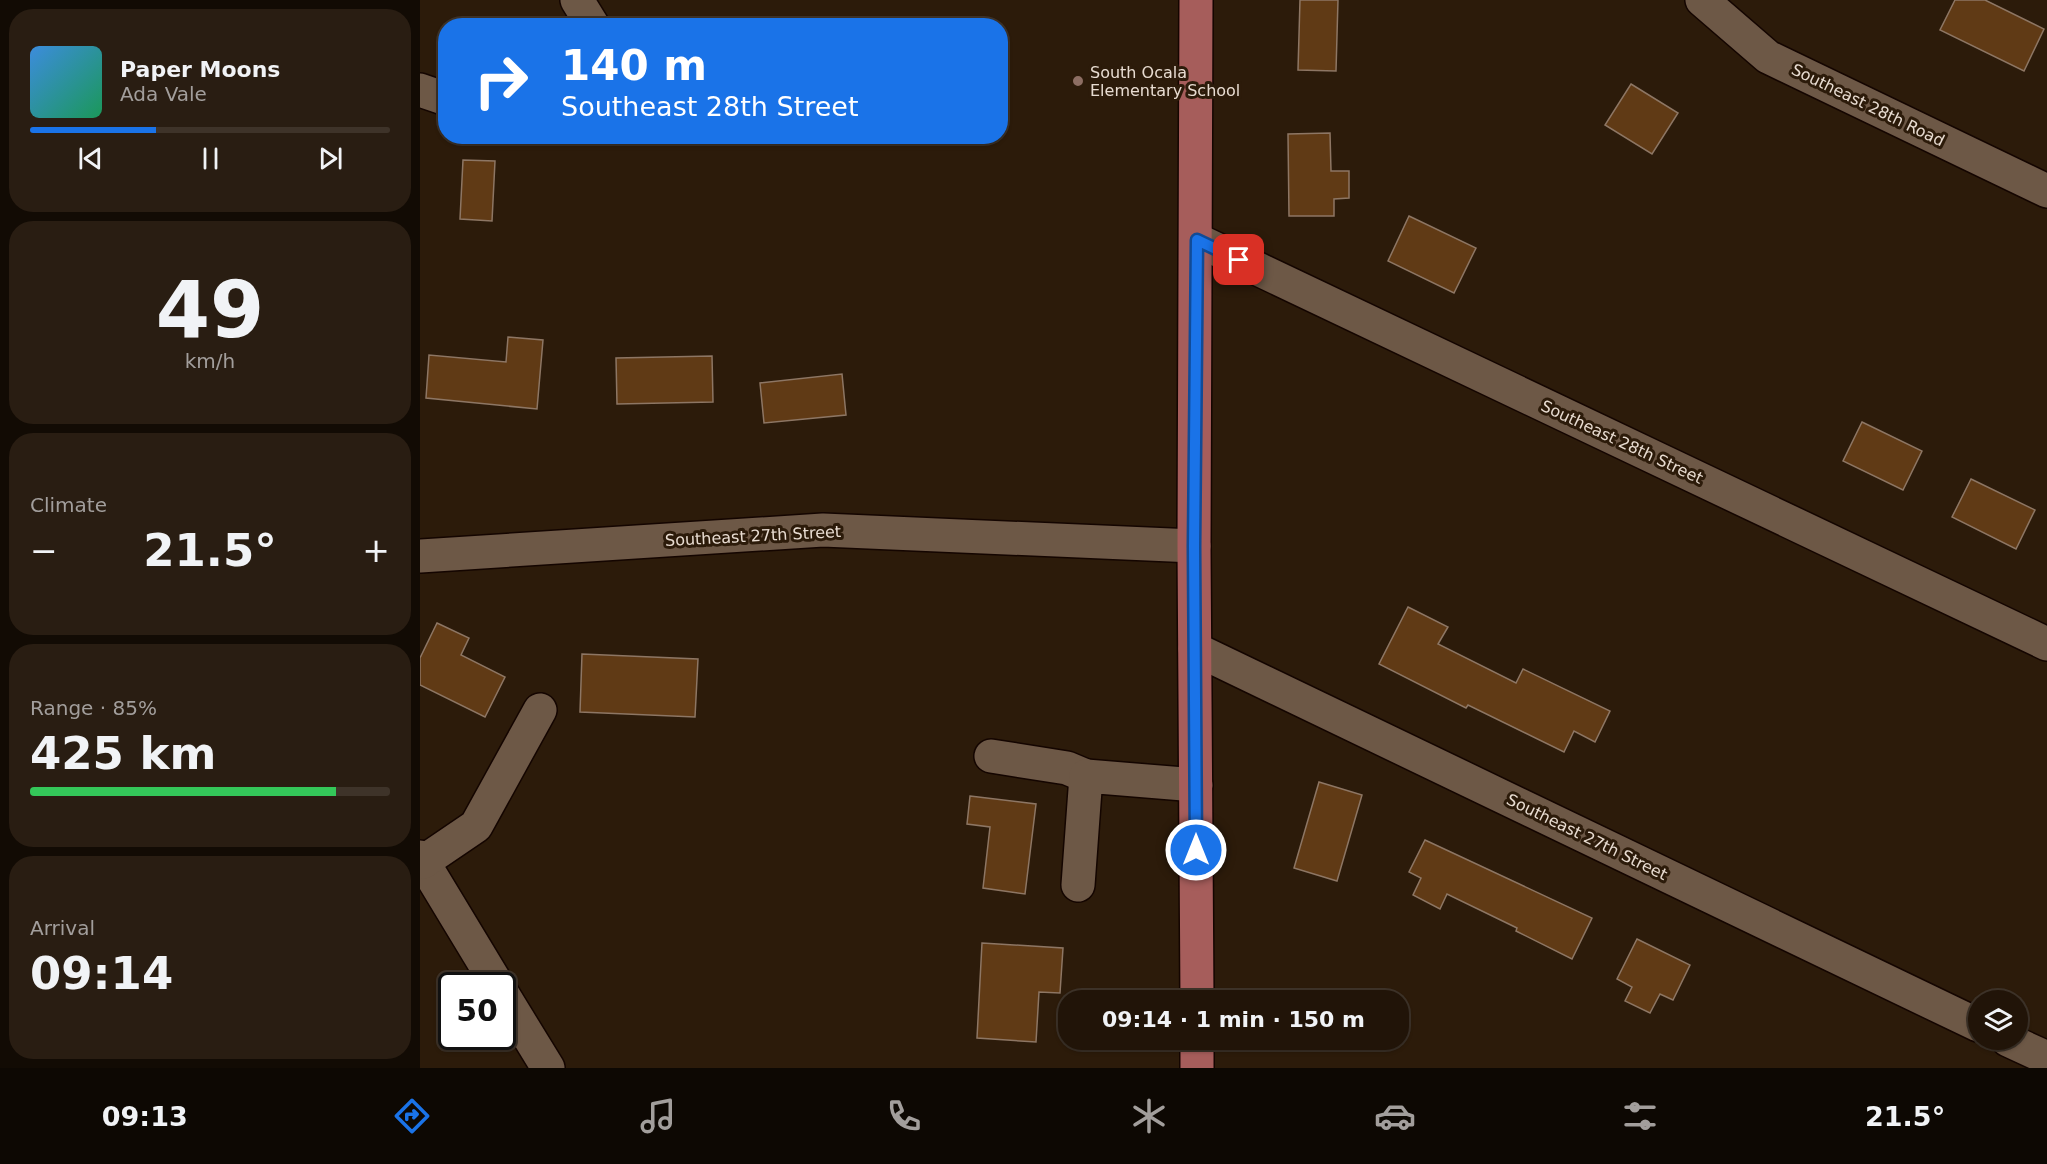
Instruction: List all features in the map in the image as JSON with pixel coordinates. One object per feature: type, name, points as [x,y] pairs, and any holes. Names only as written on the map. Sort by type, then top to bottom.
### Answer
[{"type":"main road","points":[[1196,0],[1197,240],[1194,546],[1197,990]]},
{"type":"main road","points":[[1197,1050],[1197,1068]]},
{"type":"street","points":[[577,0],[588,18]]},
{"type":"street","name":"Southeast 28th Road","points":[[1702,0],[1768,57],[2047,192]]},
{"type":"street","points":[[420,90],[438,96]]},
{"type":"street","name":"Southeast 28th Street","points":[[1197,240],[2047,644]]},
{"type":"street","name":"Southeast 27th Street","points":[[420,556],[824,530],[1194,546]]},
{"type":"street","name":"Southeast 27th Street","points":[[1195,649],[1968,1020]]},
{"type":"street","points":[[490,972],[422,859],[476,826],[540,710]]},
{"type":"street","points":[[991,756],[1067,768],[1086,776],[1196,785]]},
{"type":"street","points":[[1078,885],[1086,776]]},
{"type":"street","points":[[516,1016],[548,1068]]},
{"type":"street","points":[[2028,1049],[2047,1058]]},
{"type":"building","points":[[1300,0],[1338,0],[1336,71],[1298,70]]},
{"type":"building","points":[[1955,0],[1985,0],[2044,29],[2024,71],[1940,30]]},
{"type":"building","points":[[1631,84],[1678,113],[1652,154],[1605,125]]},
{"type":"building","points":[[1330,133],[1331,171],[1349,171],[1349,198],[1334,199],[1334,216],[1289,216],[1288,134]]},
{"type":"building","points":[[463,160],[495,161],[492,221],[460,219]]},
{"type":"building","points":[[1409,216],[1476,248],[1454,293],[1388,261]]},
{"type":"building","points":[[508,337],[543,340],[537,409],[426,398],[429,355],[506,362]]},
{"type":"building","points":[[712,356],[713,402],[617,404],[616,358]]},
{"type":"building","points":[[842,374],[846,415],[764,423],[760,383]]},
{"type":"building","points":[[1862,422],[1922,451],[1903,490],[1843,461]]},
{"type":"building","points":[[1971,479],[2035,510],[2016,549],[1952,517]]},
{"type":"building","points":[[1408,607],[1448,627],[1438,644],[1516,683],[1523,669],[1610,711],[1595,742],[1574,731],[1564,752],[1468,705],[1466,708],[1379,664]]},
{"type":"building","points":[[437,623],[469,638],[461,655],[505,677],[485,717],[420,685],[420,658]]},
{"type":"building","points":[[582,654],[698,659],[695,717],[580,712]]},
{"type":"building","points":[[1319,782],[1362,795],[1337,881],[1294,868]]},
{"type":"building","points":[[970,796],[1036,804],[1025,894],[983,888],[990,827],[967,824]]},
{"type":"building","points":[[1425,840],[1592,918],[1572,959],[1516,931],[1517,928],[1447,894],[1440,909],[1413,895],[1421,878],[1409,872]]},
{"type":"building","points":[[1637,939],[1690,965],[1673,1000],[1660,994],[1650,1013],[1625,1001],[1632,987],[1617,979]]},
{"type":"building","points":[[982,943],[1063,948],[1060,990],[1058,993],[1039,992],[1036,1042],[977,1038]]},
{"type":"place","name":"South Ocala Elementary School","points":[[1078,81]]},
{"type":"route","points":[[1196,850],[1194,546],[1197,240],[1239,260]]}]
